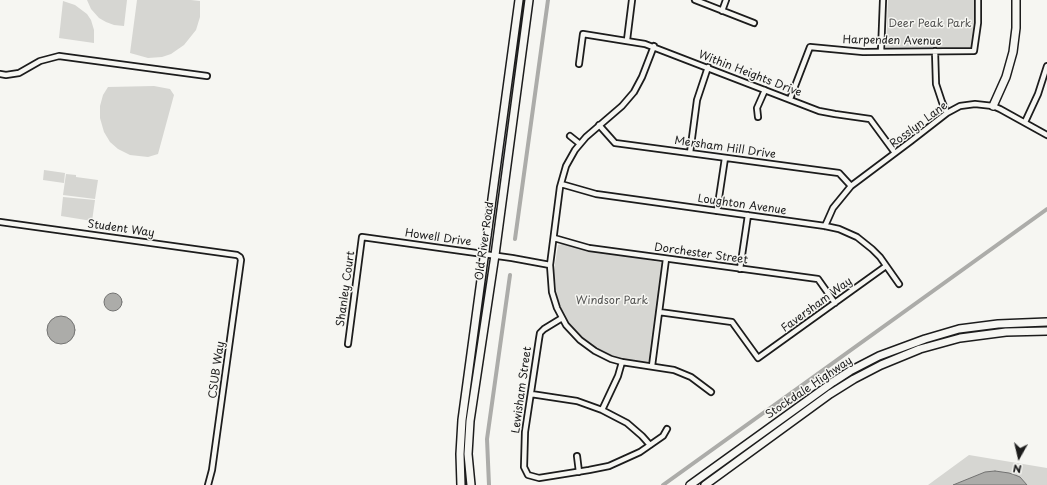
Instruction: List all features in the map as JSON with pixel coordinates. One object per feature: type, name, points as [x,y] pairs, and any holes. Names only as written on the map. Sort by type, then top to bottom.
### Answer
[{"type":"main road","name":"Old River Road","points":[[461,485],[460,437],[519,0]]},
{"type":"main road","name":"Old River Road","points":[[471,485],[468,454],[470,421],[495,255],[529,0]]},
{"type":"main road","points":[[993,106],[1006,77],[1013,52],[1016,28],[1016,0]]},
{"type":"main road","name":"Stockdale Highway","points":[[690,485],[850,371],[879,356],[907,345],[959,330],[1010,323],[1047,322]]},
{"type":"main road","points":[[960,338],[962,334],[966,332],[996,328],[1010,323]]},
{"type":"main road","name":"Stockdale Highway","points":[[704,485],[830,394],[860,376],[886,363],[920,349],[960,338],[1006,332],[1047,331]]},
{"type":"main road","points":[[470,362],[474,368],[471,389],[473,397]]},
{"type":"main road","points":[[779,431],[779,426],[806,406],[810,399]]},
{"type":"street","points":[[627,40],[632,0]]},
{"type":"street","points":[[695,0],[754,23]]},
{"type":"street","points":[[722,11],[726,0]]},
{"type":"street","points":[[881,52],[884,0]]},
{"type":"street","name":"Harpenden Avenue","points":[[790,99],[810,47],[881,52],[974,51],[978,23],[978,0]]},
{"type":"street","name":"Within Heights Drive","points":[[579,64],[583,34],[627,40],[654,46],[827,113],[870,119],[895,154]]},
{"type":"street","points":[[654,46],[642,77],[634,92],[622,106],[599,125],[580,144],[566,166],[561,184],[550,265],[552,292],[562,318],[573,334],[587,346],[602,355],[622,362],[665,368],[683,373],[699,382],[711,392]]},
{"type":"street","points":[[935,51],[936,84],[947,113]]},
{"type":"street","points":[[0,74],[6,75],[19,73],[40,61],[59,56],[207,76]]},
{"type":"street","points":[[1025,122],[1038,94],[1047,66]]},
{"type":"street","points":[[690,153],[697,100],[708,68]]},
{"type":"street","points":[[758,117],[758,108],[765,90]]},
{"type":"street","name":"Rosslyn Lane","points":[[825,226],[833,208],[851,186],[953,109],[968,104],[993,106],[1047,135]]},
{"type":"street","name":"Mersham Hill Drive","points":[[599,125],[615,143],[839,173],[851,186]]},
{"type":"street","points":[[570,136],[580,144]]},
{"type":"street","points":[[717,211],[725,158]]},
{"type":"street","name":"Loughton Avenue","points":[[561,184],[596,194],[839,229],[857,237],[872,249],[900,284]]},
{"type":"street","points":[[740,269],[748,215]]},
{"type":"street","name":"Student Way","points":[[0,222],[240,256]]},
{"type":"street","name":"Howell Drive","points":[[362,237],[495,255],[550,265]]},
{"type":"street","name":"Shanley Court","points":[[348,344],[362,237]]},
{"type":"street","name":"Dorchester Street","points":[[554,238],[589,248],[818,279],[835,303]]},
{"type":"street","name":"CSUB Way","points":[[208,485],[212,470],[241,260],[240,256]]},
{"type":"street","points":[[652,366],[666,259]]},
{"type":"street","name":"Faversham Way","points":[[659,312],[732,322],[758,358],[886,266]]},
{"type":"street","name":"Lewisham Street","points":[[562,318],[540,333],[524,446],[524,467],[528,475],[539,478],[579,472]]},
{"type":"street","points":[[602,410],[618,376],[622,362]]},
{"type":"street","points":[[531,394],[577,400],[602,410],[627,423],[650,445]]},
{"type":"street","points":[[577,456],[579,472],[620,462],[663,436],[667,429]]},
{"type":"green space","points":[[87,0],[127,0],[124,26],[114,25],[99,18],[91,9]]},
{"type":"green space","points":[[137,0],[200,1],[200,17],[196,30],[184,45],[171,54],[162,57],[148,58],[130,53]]},
{"type":"green space","name":"Deer Peak Park","points":[[888,0],[974,0],[974,32],[971,47],[886,48]]},
{"type":"green space","points":[[63,1],[75,5],[87,14],[91,20],[94,30],[94,43],[59,38]]},
{"type":"green space","points":[[154,86],[170,89],[174,95],[158,154],[148,157],[130,155],[118,149],[110,142],[104,132],[100,118],[100,106],[103,95],[108,87]]},
{"type":"green space","points":[[44,170],[65,173],[64,183],[43,180]]},
{"type":"green space","points":[[66,174],[98,180],[95,199],[63,195]]},
{"type":"green space","points":[[63,197],[95,200],[92,221],[61,216]]},
{"type":"green space","name":"Windsor Park","points":[[562,244],[664,263],[650,364],[619,359],[599,351],[581,338],[565,318],[557,299],[554,270],[558,245]]},
{"type":"green space","points":[[969,455],[1047,468],[1047,485],[928,485]]},
{"type":"shaded area","points":[[113,293],[119,296],[122,302],[119,308],[113,311],[107,308],[104,302],[107,296]]},
{"type":"shaded area","points":[[61,316],[71,320],[75,330],[71,340],[61,344],[51,340],[47,330],[51,320]]},
{"type":"shaded area","points":[[995,471],[1009,473],[1020,477],[1027,485],[953,485],[985,472]]},
{"type":"waterway","points":[[515,239],[548,0]]},
{"type":"waterway","points":[[663,485],[1047,209]]},
{"type":"waterway","points":[[489,485],[487,439],[510,275]]}]
